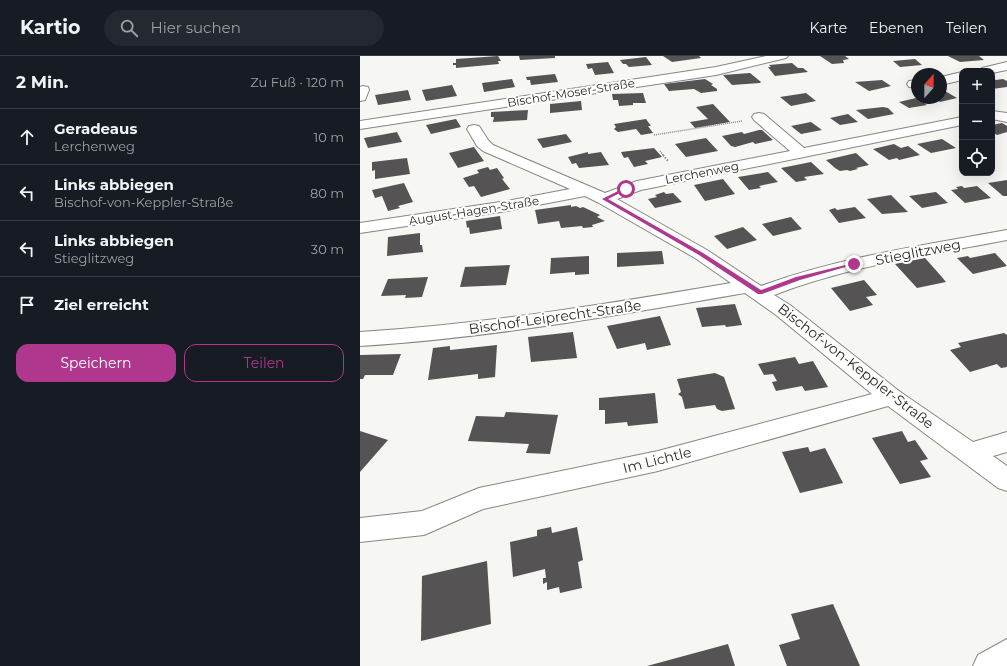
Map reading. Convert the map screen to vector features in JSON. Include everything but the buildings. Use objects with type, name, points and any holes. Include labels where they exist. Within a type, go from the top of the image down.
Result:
[{"type":"street","name":"Bischof-Moser-Straße","points":[[360,125],[701,73],[782,56]]},
{"type":"street","points":[[995,69],[1007,66]]},
{"type":"street","points":[[947,80],[959,77]]},
{"type":"street","points":[[995,115],[1000,115],[1007,118]]},
{"type":"street","points":[[760,118],[801,153]]},
{"type":"street","name":"Lerchenweg","points":[[596,195],[615,194],[637,186],[959,122]]},
{"type":"street","name":"Bischof-von-Keppler-Straße","points":[[474,130],[482,143],[488,148],[596,195],[701,254],[755,289],[891,397],[1007,480]]},
{"type":"street","name":"August-Hagen-Straße","points":[[360,228],[507,206],[596,195]]},
{"type":"street","name":"Stieglitzweg","points":[[755,289],[854,264],[1007,235]]},
{"type":"street","name":"Bischof-Leiprecht-Straße","points":[[360,339],[401,337],[566,318],[755,289]]},
{"type":"street","name":"Im Lichtle","points":[[360,530],[424,523],[479,500],[658,461],[891,397]]},
{"type":"street","points":[[971,453],[1007,442]]},
{"type":"street","points":[[989,666],[1007,655]]},
{"type":"path","points":[[654,136],[760,118]]},
{"type":"route","points":[[626,189],[605,199],[701,254],[760,293],[798,279],[854,264]]}]
